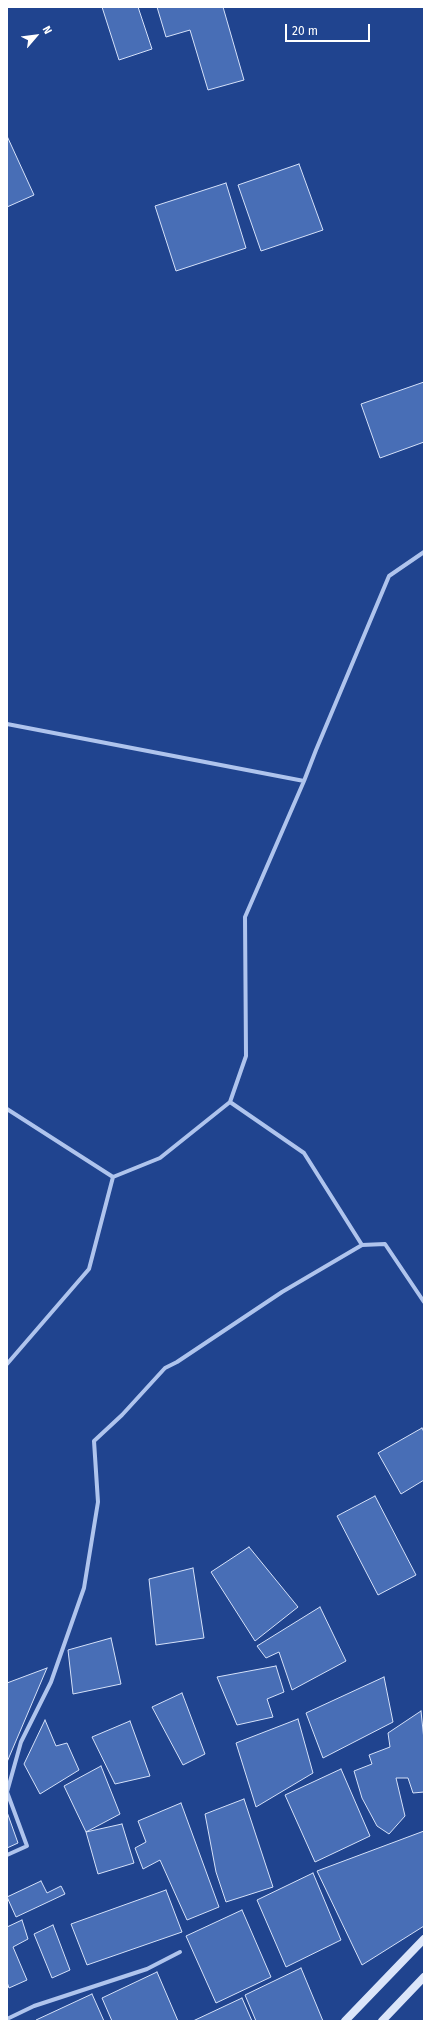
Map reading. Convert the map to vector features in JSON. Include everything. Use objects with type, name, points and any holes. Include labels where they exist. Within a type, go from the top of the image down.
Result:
[{"type":"street","points":[[113,1177],[160,1158],[230,1102],[246,1056],[245,917],[304,781],[389,576],[424,552]]},
{"type":"street","points":[[7,724],[304,781]]},
{"type":"street","points":[[230,1102],[304,1153],[362,1245]]},
{"type":"street","points":[[7,1109],[113,1177]]},
{"type":"street","points":[[7,1364],[89,1269],[113,1177]]},
{"type":"street","points":[[7,1855],[27,1846],[7,1792],[21,1742],[51,1682],[84,1588],[98,1502],[94,1441],[122,1415],[165,1368],[177,1362],[282,1292],[362,1245],[385,1244],[424,1302]]},
{"type":"street","points":[[345,2021],[424,1940]]},
{"type":"street","points":[[7,2019],[34,2006],[146,1969],[180,1952]]},
{"type":"street","points":[[382,2021],[424,1977]]},
{"type":"building","points":[[102,7],[138,7],[152,49],[119,60]]},
{"type":"building","points":[[157,7],[223,7],[244,80],[208,90],[190,30],[166,37]]},
{"type":"building","points":[[7,136],[34,195],[7,207]]},
{"type":"building","points":[[299,164],[323,230],[261,251],[238,185]]},
{"type":"building","points":[[226,183],[246,248],[176,271],[155,206]]},
{"type":"building","points":[[424,382],[424,442],[380,458],[361,404]]},
{"type":"building","points":[[422,1428],[424,1432],[424,1480],[401,1494],[378,1453]]},
{"type":"building","points":[[375,1496],[416,1575],[378,1595],[337,1516]]},
{"type":"building","points":[[249,1547],[298,1607],[255,1641],[211,1572]]},
{"type":"building","points":[[193,1568],[204,1638],[156,1645],[149,1579]]},
{"type":"building","points":[[320,1607],[346,1661],[292,1690],[279,1652],[266,1658],[257,1646]]},
{"type":"building","points":[[111,1638],[121,1684],[73,1694],[68,1650]]},
{"type":"building","points":[[276,1666],[284,1692],[267,1699],[273,1717],[237,1725],[217,1677]]},
{"type":"building","points":[[47,1668],[7,1762],[7,1683]]},
{"type":"building","points":[[384,1677],[393,1722],[323,1758],[306,1713]]},
{"type":"building","points":[[182,1693],[205,1754],[183,1765],[152,1707]]},
{"type":"building","points":[[421,1711],[424,1740],[424,1792],[413,1793],[408,1778],[396,1778],[405,1816],[389,1834],[377,1826],[362,1798],[354,1771],[372,1764],[369,1755],[390,1747],[388,1733]]},
{"type":"building","points":[[298,1719],[313,1773],[256,1807],[236,1743]]},
{"type":"building","points":[[45,1720],[56,1746],[67,1743],[79,1770],[40,1794],[24,1764]]},
{"type":"building","points":[[130,1721],[150,1776],[115,1784],[92,1737]]},
{"type":"building","points":[[101,1766],[120,1814],[86,1832],[64,1786]]},
{"type":"building","points":[[341,1769],[370,1836],[315,1862],[285,1795]]},
{"type":"building","points":[[244,1799],[273,1887],[226,1902],[216,1872],[205,1814]]},
{"type":"building","points":[[181,1803],[219,1907],[187,1920],[160,1860],[143,1869],[135,1848],[146,1842],[138,1821]]},
{"type":"building","points":[[7,1812],[18,1843],[7,1848]]},
{"type":"building","points":[[122,1824],[134,1863],[98,1874],[86,1832]]},
{"type":"building","points":[[424,1831],[424,1926],[362,1965],[317,1871]]},
{"type":"building","points":[[313,1873],[341,1940],[286,1967],[257,1900]]},
{"type":"building","points":[[41,1881],[47,1893],[61,1886],[65,1894],[16,1917],[7,1897]]},
{"type":"building","points":[[166,1890],[182,1932],[87,1965],[71,1924]]},
{"type":"building","points":[[242,1910],[271,1977],[216,2003],[186,1936]]},
{"type":"building","points":[[22,1920],[28,1939],[13,1947],[27,1980],[9,1988],[7,1982],[7,1927]]},
{"type":"building","points":[[53,1925],[70,1970],[52,1978],[34,1934]]},
{"type":"building","points":[[301,1968],[323,2021],[256,2021],[245,1995]]},
{"type":"building","points":[[157,1972],[178,2021],[112,2021],[102,1998]]},
{"type":"building","points":[[92,1994],[104,2021],[36,2020]]},
{"type":"building","points":[[242,1998],[252,2021],[193,2021]]}]
